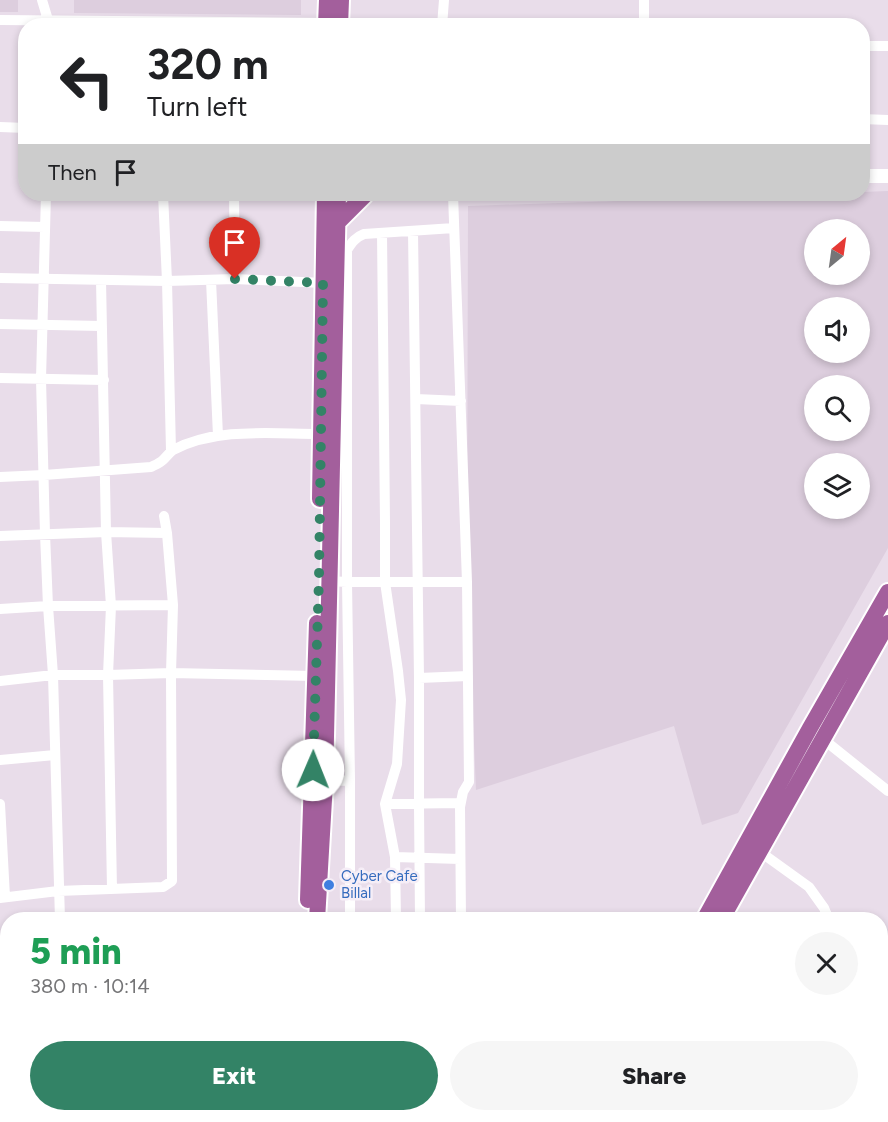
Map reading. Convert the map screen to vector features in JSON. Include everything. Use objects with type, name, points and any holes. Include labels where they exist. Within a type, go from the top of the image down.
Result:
[{"type":"main road","points":[[327,0],[330,18]]},
{"type":"main road","points":[[334,18],[341,0]]},
{"type":"main road","points":[[307,912],[319,578],[323,283],[331,201]]},
{"type":"main road","points":[[317,912],[342,249],[332,201]]},
{"type":"main road","points":[[338,223],[359,201]]},
{"type":"main road","points":[[709,912],[823,739],[883,627],[888,592]]},
{"type":"main road","points":[[725,912],[754,846],[883,627]]},
{"type":"street","points":[[42,0],[47,18]]},
{"type":"street","points":[[443,18],[444,0]]},
{"type":"street","points":[[644,0],[644,18]]},
{"type":"street","points":[[0,20],[18,21]]},
{"type":"street","points":[[870,45],[888,46]]},
{"type":"street","points":[[870,119],[888,120]]},
{"type":"street","points":[[0,127],[18,128]]},
{"type":"street","points":[[870,176],[888,176]]},
{"type":"street","points":[[46,201],[41,379],[59,912]]},
{"type":"street","points":[[163,201],[171,451]]},
{"type":"street","points":[[234,201],[235,279]]},
{"type":"street","points":[[453,201],[467,582],[469,782],[460,803],[461,912]]},
{"type":"street","points":[[0,226],[45,227]]},
{"type":"street","points":[[350,912],[342,249],[364,234],[454,228]]},
{"type":"street","points":[[413,231],[420,912]]},
{"type":"street","points":[[382,233],[385,582],[401,700],[396,764],[385,804],[395,857],[396,912]]},
{"type":"street","points":[[0,278],[167,281],[235,279],[323,283]]},
{"type":"street","points":[[102,280],[106,532],[111,606],[108,675],[112,889]]},
{"type":"street","points":[[211,280],[218,436]]},
{"type":"street","points":[[0,324],[102,326]]},
{"type":"street","points":[[0,378],[104,380]]},
{"type":"street","points":[[416,399],[460,401]]},
{"type":"street","points":[[0,477],[151,467],[162,461],[171,451],[218,436],[320,434]]},
{"type":"street","points":[[0,804],[3,897],[58,891],[163,887],[172,881],[173,605],[164,516]]},
{"type":"street","points":[[0,536],[106,532],[167,533]]},
{"type":"street","points":[[329,581],[467,582]]},
{"type":"street","points":[[0,609],[48,606],[173,605]]},
{"type":"street","points":[[0,681],[53,675],[171,673],[315,676]]},
{"type":"street","points":[[419,678],[468,676]]},
{"type":"street","points":[[823,739],[888,791]]},
{"type":"street","points":[[0,760],[55,755]]},
{"type":"street","points":[[324,782],[350,780]]},
{"type":"street","points":[[385,804],[460,803]]},
{"type":"street","points":[[754,846],[808,887],[826,912]]},
{"type":"street","points":[[395,857],[460,859]]},
{"type":"shaded area","points":[[0,0],[18,0],[18,12],[0,12]]},
{"type":"shaded area","points":[[74,0],[301,0],[301,15],[74,13]]},
{"type":"shaded area","points":[[888,191],[888,548],[738,813],[702,825],[674,726],[476,790],[467,582],[468,206],[616,201],[870,201],[870,192]]},
{"type":"place","name":"Cyber Cafe Billal","points":[[329,885]]},
{"type":"route","points":[[235,279],[323,283],[319,578],[313,770]]}]
